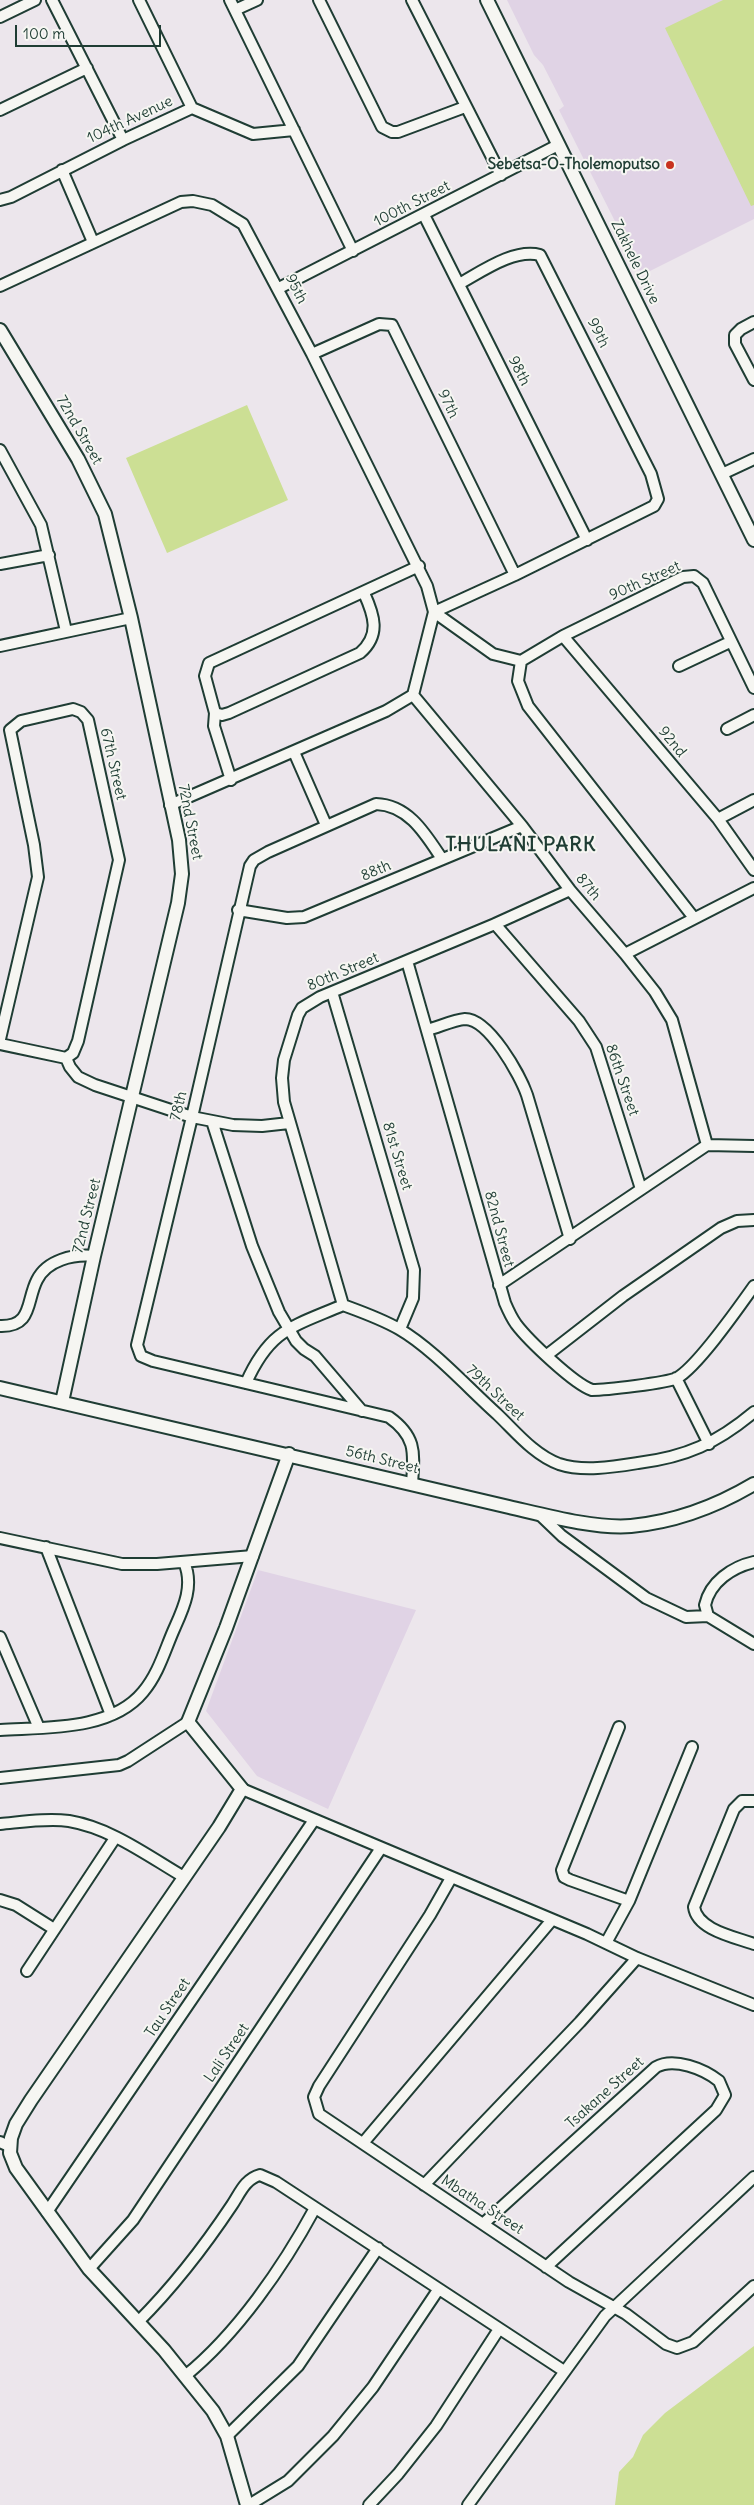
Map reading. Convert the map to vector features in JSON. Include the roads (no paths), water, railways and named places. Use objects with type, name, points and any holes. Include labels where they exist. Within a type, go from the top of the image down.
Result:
[{"type":"street","points":[[0,18],[35,0]]},
{"type":"street","points":[[52,0],[123,140]]},
{"type":"street","points":[[139,0],[192,108]]},
{"type":"street","points":[[230,0],[353,251]]},
{"type":"street","points":[[235,10],[257,0]]},
{"type":"street","points":[[319,0],[382,127],[392,132],[398,132],[465,107]]},
{"type":"street","points":[[412,0],[501,175]]},
{"type":"street","name":"Zakhele Drive","points":[[486,0],[754,540]]},
{"type":"street","points":[[0,110],[87,68]]},
{"type":"street","name":"104th Avenue","points":[[0,200],[11,197],[123,140],[192,108],[254,134],[294,130]]},
{"type":"street","name":"100th Street","points":[[279,288],[424,216],[558,145]]},
{"type":"street","points":[[62,170],[94,242]]},
{"type":"street","name":"95th","points":[[0,286],[181,202],[193,201],[212,205],[243,224],[279,288],[419,566],[434,612]]},
{"type":"street","name":"98th","points":[[424,216],[587,540]]},
{"type":"street","name":"99th","points":[[459,284],[515,256],[529,253],[540,255],[651,474],[658,494],[658,499],[654,506],[587,540]]},
{"type":"street","points":[[754,322],[741,329],[735,335],[735,344],[754,380]]},
{"type":"street","name":"97th","points":[[312,354],[379,324],[392,325],[515,575]]},
{"type":"street","name":"72nd Street","points":[[0,330],[96,492],[108,524],[179,840],[182,874],[181,888],[133,1098],[94,1256],[62,1402]]},
{"type":"street","points":[[0,450],[39,518],[66,631]]},
{"type":"street","points":[[722,474],[754,459]]},
{"type":"street","points":[[434,612],[587,540]]},
{"type":"street","points":[[0,564],[49,555]]},
{"type":"street","points":[[231,780],[214,726],[215,712],[205,676],[209,663],[419,566]]},
{"type":"street","name":"90th Street","points":[[521,661],[563,636],[682,577],[694,576],[703,583],[754,688]]},
{"type":"street","points":[[215,712],[222,715],[229,713],[360,653],[366,648],[374,632],[375,621],[364,593]]},
{"type":"street","points":[[434,612],[493,654],[521,661],[518,681],[528,706],[694,918]]},
{"type":"street","points":[[170,806],[386,711],[413,695],[434,612]]},
{"type":"street","points":[[0,646],[130,618]]},
{"type":"street","name":"92nd","points":[[563,636],[718,819],[754,870]]},
{"type":"street","points":[[679,666],[730,642]]},
{"type":"street","name":"87th","points":[[413,695],[522,826],[570,890],[655,992],[672,1020],[707,1145]]},
{"type":"street","name":"67th Street","points":[[0,1039],[38,877],[34,845],[10,730],[21,721],[73,709],[78,710],[88,720],[119,860],[78,1041],[73,1053],[66,1058]]},
{"type":"street","points":[[727,729],[754,714]]},
{"type":"street","points":[[294,752],[326,825]]},
{"type":"street","points":[[718,819],[754,800]]},
{"type":"street","name":"78th","points":[[412,1484],[413,1451],[406,1432],[389,1417],[153,1361],[141,1356],[137,1349],[192,1117],[238,910],[246,879],[254,860],[368,806],[386,804],[401,810],[410,817],[442,859]]},
{"type":"street","name":"88th","points":[[238,910],[287,918],[304,917],[522,826]]},
{"type":"street","points":[[625,954],[754,888]]},
{"type":"street","name":"80th Street","points":[[343,1305],[289,1123],[282,1078],[284,1060],[295,1023],[302,1008],[332,992],[495,924],[570,890]]},
{"type":"street","name":"86th Street","points":[[495,924],[579,1022],[596,1047],[641,1189]]},
{"type":"street","name":"82nd Street","points":[[407,961],[499,1286],[517,1324],[547,1355],[581,1385],[592,1390],[676,1378]]},
{"type":"street","name":"81st Street","points":[[332,992],[414,1270],[413,1298],[400,1329]]},
{"type":"street","points":[[427,1030],[458,1020],[473,1021],[487,1032],[507,1057],[528,1095],[570,1239]]},
{"type":"street","points":[[0,1044],[66,1058],[78,1077],[95,1085],[192,1117],[262,1126],[289,1123]]},
{"type":"street","points":[[212,1121],[252,1246],[270,1293],[288,1329],[304,1350],[315,1356],[362,1412]]},
{"type":"street","points":[[499,1286],[707,1145],[754,1146]]},
{"type":"street","points":[[547,1355],[623,1296],[721,1228],[737,1220],[754,1220]]},
{"type":"street","points":[[0,1326],[10,1326],[22,1319],[32,1300],[36,1280],[53,1265],[68,1257],[94,1256]]},
{"type":"street","points":[[709,1444],[676,1378],[709,1345],[754,1286]]},
{"type":"street","points":[[246,1383],[263,1350],[288,1329],[343,1305]]},
{"type":"street","name":"79th Street","points":[[343,1305],[400,1329],[431,1354],[536,1450],[558,1464],[607,1468],[664,1460],[686,1454],[709,1444],[737,1426],[754,1412]]},
{"type":"street","name":"56th Street","points":[[0,1388],[540,1514],[584,1522],[630,1526],[706,1508],[730,1498],[754,1484]]},
{"type":"street","points":[[0,1778],[119,1765],[188,1722],[253,1556],[289,1454]]},
{"type":"street","points":[[540,1514],[562,1536],[646,1598],[686,1617],[708,1616],[754,1644]]},
{"type":"street","points":[[0,1538],[122,1564],[184,1562],[253,1556]]},
{"type":"street","points":[[46,1547],[111,1714]]},
{"type":"street","points":[[0,1730],[82,1723],[111,1714],[142,1694],[154,1675],[184,1610],[188,1586],[184,1562]]},
{"type":"street","points":[[708,1616],[705,1604],[714,1585],[726,1574],[754,1562]]},
{"type":"street","points":[[0,1637],[38,1728]]},
{"type":"street","points":[[188,1722],[242,1789],[606,1943],[637,1958],[754,2005]]},
{"type":"street","points":[[620,1727],[562,1870],[564,1877],[570,1880],[629,1900]]},
{"type":"street","points":[[606,1943],[629,1900],[692,1748]]},
{"type":"street","points":[[242,1789],[31,2100],[5,2144],[16,2168],[89,2269],[138,2322],[213,2411],[227,2436],[248,2505],[288,2481],[333,2436],[373,2387],[438,2290]]},
{"type":"street","points":[[754,1801],[742,1801],[734,1809],[694,1907],[696,1915],[702,1922],[754,1944]]},
{"type":"street","name":"Tau Street","points":[[47,2212],[314,1820]]},
{"type":"street","points":[[0,1824],[68,1821],[115,1838],[184,1877]]},
{"type":"street","points":[[27,1971],[115,1838]]},
{"type":"street","name":"Lali Street","points":[[89,2269],[137,2213],[381,1848]]},
{"type":"street","name":"Mbatha Street","points":[[451,1878],[315,2093],[316,2110],[335,2127],[546,2267],[613,2306],[666,2344],[680,2348],[693,2342],[754,2286]]},
{"type":"street","points":[[0,1900],[16,1905],[54,1929]]},
{"type":"street","points":[[363,2144],[552,1921]]},
{"type":"street","points":[[424,2186],[592,2009],[637,1958]]},
{"type":"street","name":"Tsakane Street","points":[[483,2224],[656,2067],[664,2063],[677,2063],[719,2081],[724,2095],[716,2110],[546,2267]]},
{"type":"street","points":[[138,2322],[177,2282],[199,2254],[242,2189],[252,2178],[263,2175],[378,2248],[438,2290],[564,2372]]},
{"type":"street","points":[[468,2505],[613,2306],[754,2177]]},
{"type":"street","points":[[185,2376],[208,2355],[246,2311],[294,2244],[315,2208]]},
{"type":"street","points":[[227,2436],[298,2366],[378,2248]]},
{"type":"street","points":[[368,2505],[398,2474],[436,2426],[499,2329]]},
{"type":"place","name":"Sebetsa-O-Tholemoputso","points":[[670,165]]},
{"type":"district","name":"THULANI PARK","points":[[521,845]]}]
